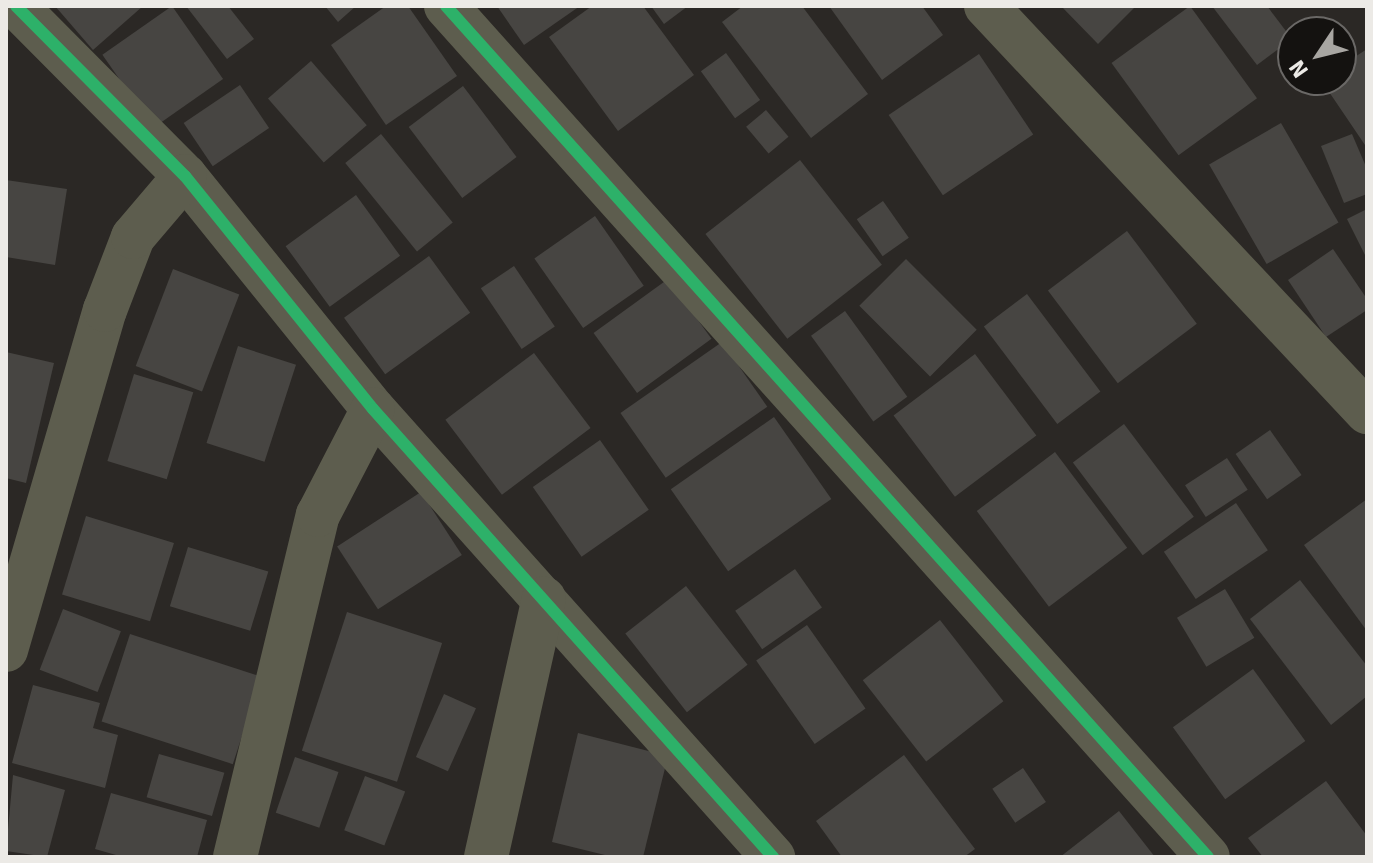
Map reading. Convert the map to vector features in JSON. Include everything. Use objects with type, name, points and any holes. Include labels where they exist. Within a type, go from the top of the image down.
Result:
[{"type":"street","points":[[16,6],[185,176],[373,409],[773,857]]},
{"type":"street","points":[[446,6],[1208,857]]},
{"type":"street","points":[[986,6],[1367,412]]},
{"type":"street","points":[[6,650],[105,310],[133,237],[185,176]]},
{"type":"street","points":[[235,857],[318,515],[373,409]]},
{"type":"street","points":[[486,857],[544,598]]},
{"type":"building","points":[[55,6],[143,6],[93,50]]},
{"type":"building","points":[[172,6],[223,79],[153,128],[102,55]]},
{"type":"building","points":[[186,6],[228,6],[254,39],[227,59]]},
{"type":"building","points":[[325,6],[356,6],[338,22]]},
{"type":"building","points":[[386,6],[408,6],[457,76],[386,125],[331,45]]},
{"type":"building","points":[[497,6],[580,6],[524,45]]},
{"type":"building","points":[[592,6],[643,6],[694,75],[618,131],[549,37]]},
{"type":"building","points":[[651,6],[688,6],[664,24]]},
{"type":"building","points":[[743,6],[802,6],[868,94],[811,138],[722,22]]},
{"type":"building","points":[[829,6],[922,6],[943,35],[882,80]]},
{"type":"building","points":[[1061,6],[1136,6],[1098,44]]},
{"type":"building","points":[[1190,6],[1257,98],[1179,155],[1112,63]]},
{"type":"building","points":[[1212,6],[1267,6],[1277,19],[1277,50],[1257,65]]},
{"type":"building","points":[[1367,49],[1367,148],[1332,96],[1357,96],[1357,56]]},
{"type":"building","points":[[726,53],[760,100],[735,118],[701,71]]},
{"type":"building","points":[[979,54],[1033,134],[943,195],[889,115]]},
{"type":"building","points":[[311,61],[367,125],[324,163],[268,98]]},
{"type":"building","points":[[240,85],[269,128],[213,166],[184,123]]},
{"type":"building","points":[[463,86],[517,157],[462,198],[409,127]]},
{"type":"building","points":[[766,110],[788,137],[769,154],[746,127]]},
{"type":"building","points":[[1281,123],[1338,223],[1267,264],[1209,164]]},
{"type":"building","points":[[381,134],[453,223],[417,252],[345,163]]},
{"type":"building","points":[[1352,134],[1367,169],[1367,194],[1344,203],[1321,146]]},
{"type":"building","points":[[800,160],[882,265],[787,339],[705,234]]},
{"type":"building","points":[[6,180],[67,189],[55,265],[6,257]]},
{"type":"building","points":[[356,195],[400,256],[330,307],[286,246]]},
{"type":"building","points":[[883,201],[909,238],[883,256],[857,219]]},
{"type":"building","points":[[1367,209],[1367,259],[1347,219]]},
{"type":"building","points":[[595,216],[644,286],[583,328],[534,258]]},
{"type":"building","points":[[1127,231],[1197,324],[1118,383],[1048,291]]},
{"type":"building","points":[[1333,249],[1367,299],[1367,310],[1326,337],[1288,280]]},
{"type":"building","points":[[429,256],[470,313],[385,374],[344,318]]},
{"type":"building","points":[[906,259],[977,330],[930,376],[859,306]]},
{"type":"building","points":[[514,266],[555,327],[522,349],[481,288]]},
{"type":"building","points":[[173,269],[239,294],[202,392],[136,366]]},
{"type":"building","points":[[668,279],[711,339],[637,393],[594,333]]},
{"type":"building","points":[[1027,294],[1100,391],[1057,424],[984,326]]},
{"type":"building","points":[[845,311],[907,397],[873,421],[811,336]]},
{"type":"building","points":[[722,342],[767,407],[666,478],[620,413]]},
{"type":"building","points":[[238,346],[296,365],[264,462],[206,443]]},
{"type":"building","points":[[6,352],[54,363],[26,483],[6,478]]},
{"type":"building","points":[[534,353],[591,428],[502,495],[445,420]]},
{"type":"building","points":[[975,354],[1036,435],[955,497],[894,415]]},
{"type":"building","points":[[134,374],[193,392],[167,479],[107,461]]},
{"type":"building","points":[[774,417],[831,499],[728,571],[671,489]]},
{"type":"building","points":[[1124,424],[1194,517],[1143,555],[1073,463]]},
{"type":"building","points":[[1270,430],[1302,475],[1267,499],[1236,454]]},
{"type":"building","points":[[600,440],[649,510],[582,557],[533,487]]},
{"type":"building","points":[[1055,452],[1127,548],[1049,607],[977,511]]},
{"type":"building","points":[[1227,458],[1248,490],[1206,517],[1185,485]]},
{"type":"building","points":[[421,492],[462,555],[378,609],[337,546]]},
{"type":"building","points":[[1367,499],[1367,631],[1304,545]]},
{"type":"building","points":[[1236,503],[1268,550],[1196,599],[1164,552]]},
{"type":"building","points":[[86,516],[174,543],[150,621],[62,594]]},
{"type":"building","points":[[188,547],[268,572],[250,631],[170,606]]},
{"type":"building","points":[[795,569],[822,608],[762,649],[735,611]]},
{"type":"building","points":[[1300,580],[1367,666],[1367,696],[1331,725],[1250,619]]},
{"type":"building","points":[[686,586],[748,665],[687,712],[625,633]]},
{"type":"building","points":[[1225,589],[1254,638],[1206,667],[1177,618]]},
{"type":"building","points":[[63,609],[121,631],[98,692],[40,670]]},
{"type":"building","points":[[347,612],[442,643],[397,782],[302,751]]},
{"type":"building","points":[[940,620],[1003,701],[926,761],[863,680]]},
{"type":"building","points":[[807,625],[866,709],[815,744],[756,661]]},
{"type":"building","points":[[130,634],[261,677],[233,764],[102,721]]},
{"type":"building","points":[[1253,669],[1305,741],[1225,799],[1173,727]]},
{"type":"building","points":[[33,685],[100,703],[93,728],[118,735],[105,788],[12,763]]},
{"type":"building","points":[[444,694],[476,708],[448,771],[416,757]]},
{"type":"building","points":[[578,733],[668,756],[643,857],[613,857],[552,842]]},
{"type":"building","points":[[159,754],[224,773],[212,816],[147,797]]},
{"type":"building","points":[[904,755],[975,849],[964,857],[842,857],[816,821]]},
{"type":"building","points":[[295,757],[338,772],[319,828],[276,813]]},
{"type":"building","points":[[1023,768],[1046,802],[1015,823],[992,789]]},
{"type":"building","points":[[13,775],[65,790],[47,857],[6,851]]},
{"type":"building","points":[[365,776],[405,791],[384,846],[344,830]]},
{"type":"building","points":[[1326,781],[1367,836],[1367,857],[1263,857],[1248,838]]},
{"type":"building","points":[[111,793],[207,820],[197,857],[123,857],[95,849]]},
{"type":"building","points":[[1119,811],[1155,857],[1060,857]]},
{"type":"cycle path","points":[[16,6],[185,176],[373,409],[773,857]]},
{"type":"cycle path","points":[[446,6],[1208,857]]}]
